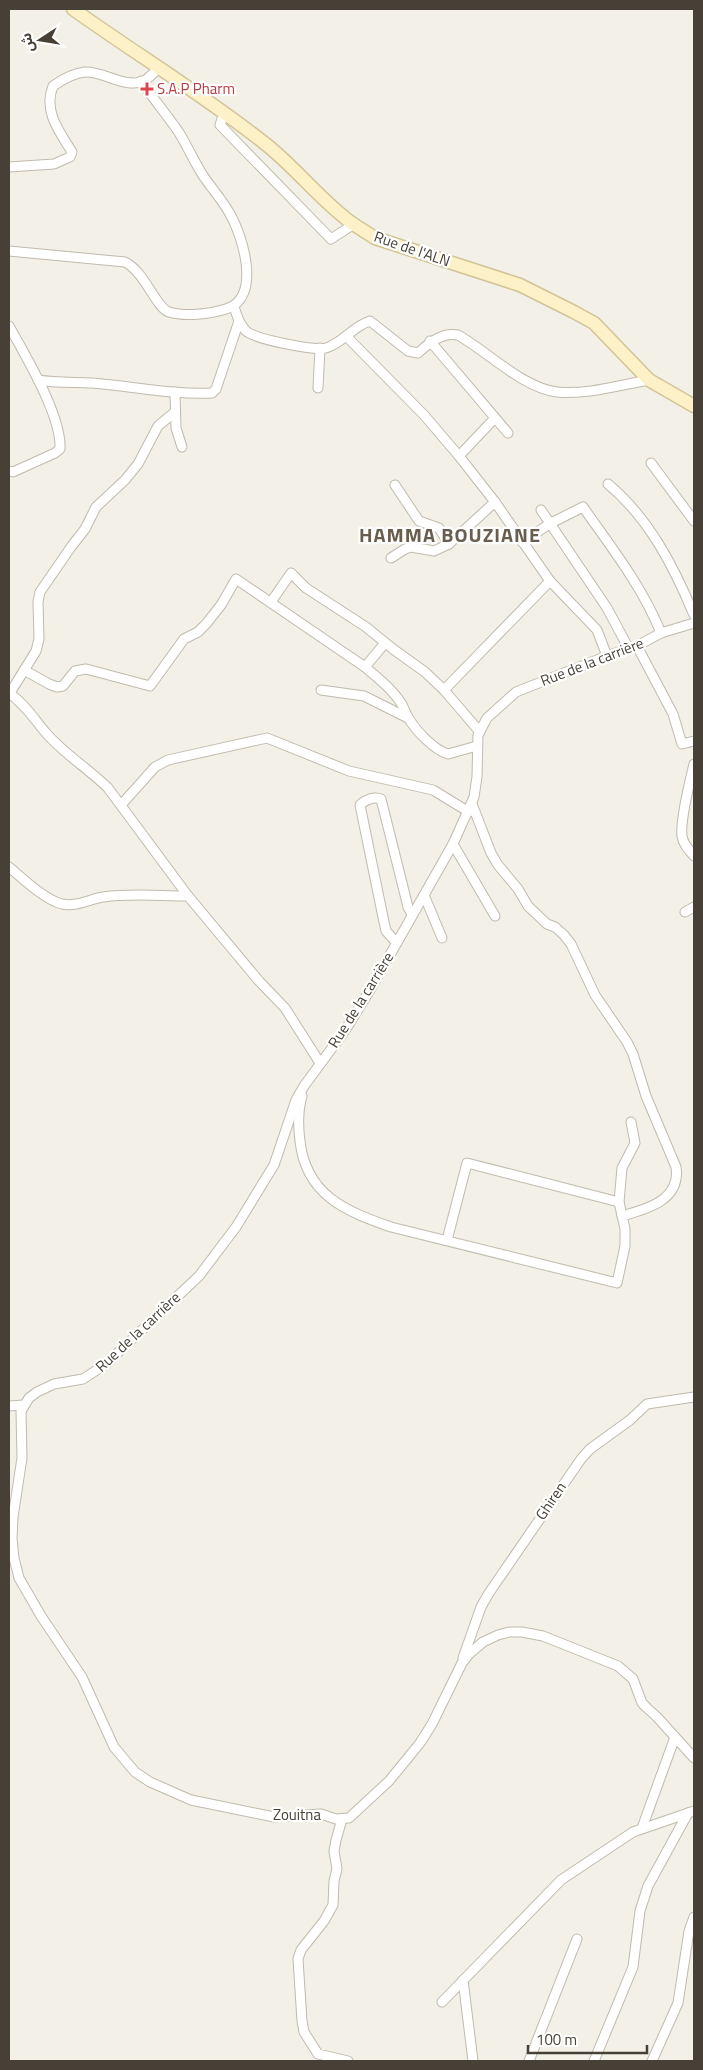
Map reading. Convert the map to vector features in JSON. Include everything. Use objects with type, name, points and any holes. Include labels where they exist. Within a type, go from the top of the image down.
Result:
[{"type":"main road","name":"Rue de l'ALN","points":[[73,9],[224,112],[271,149],[343,216],[375,238],[520,285],[574,312],[594,323],[649,380],[694,406]]},
{"type":"street","points":[[9,167],[54,164],[70,157],[72,152],[51,115],[49,104],[53,86],[59,82],[70,76],[88,72],[126,82],[141,81],[145,80],[159,68]]},
{"type":"street","points":[[9,251],[125,262],[139,272],[166,311],[185,313],[209,312],[234,307],[245,290],[247,268],[241,239],[222,200],[204,177],[178,132],[141,81]]},
{"type":"street","points":[[224,112],[220,125],[331,239],[354,224]]},
{"type":"street","points":[[234,307],[239,321],[246,331],[254,336],[297,346],[320,348],[336,344],[363,323],[370,322],[408,351],[418,353],[430,341],[451,334],[458,336],[521,377],[555,392],[574,393],[649,380]]},
{"type":"street","points":[[38,380],[90,383],[175,392],[212,393],[216,389],[239,321]]},
{"type":"street","points":[[9,326],[38,380],[59,431],[60,449],[13,472],[9,472]]},
{"type":"street","points":[[346,336],[424,415],[459,456],[495,502],[550,581],[596,630],[607,656]]},
{"type":"street","points":[[430,341],[508,433]]},
{"type":"street","points":[[318,388],[320,348]]},
{"type":"street","points":[[175,392],[176,428],[182,446]]},
{"type":"street","points":[[175,412],[158,426],[138,464],[125,480],[96,507],[85,530],[70,546],[40,592],[38,602],[39,639],[36,651],[9,693],[26,707],[46,733],[94,773],[108,788],[188,896],[247,967],[285,1008],[320,1063]]},
{"type":"street","points":[[459,456],[496,418]]},
{"type":"street","points":[[651,462],[694,521]]},
{"type":"street","points":[[608,484],[622,495],[646,522],[673,568],[694,615]]},
{"type":"street","points":[[395,485],[419,521],[439,528],[449,544]]},
{"type":"street","points":[[391,558],[411,547],[434,551],[449,544],[495,502]]},
{"type":"street","points":[[522,542],[551,523],[583,507],[614,549],[632,578],[652,611],[661,633]]},
{"type":"street","points":[[541,510],[633,647],[673,714],[682,744],[694,741]]},
{"type":"street","points":[[271,602],[291,573],[306,588],[366,627],[425,672],[444,690],[480,732]]},
{"type":"street","points":[[24,670],[57,687],[63,686],[75,671],[86,669],[150,686],[184,640],[198,632],[211,618],[236,579],[365,667],[389,688],[402,704],[408,718],[443,753],[448,754],[477,746]]},
{"type":"street","points":[[444,690],[550,581]]},
{"type":"street","name":"Rue de la carrière","points":[[24,1405],[37,1392],[54,1384],[84,1379],[94,1374],[199,1276],[226,1242],[274,1165],[296,1100],[370,990],[453,844],[470,808],[477,778],[477,746],[480,732],[488,718],[516,692],[633,647],[661,633],[694,623]]},
{"type":"street","points":[[365,667],[386,643]]},
{"type":"street","points":[[321,690],[364,696],[408,718]]},
{"type":"street","points":[[121,805],[155,767],[168,760],[267,738],[349,771],[433,790],[470,808],[498,865],[518,889],[528,906],[547,924],[564,934],[571,944],[595,996],[627,1042],[633,1054],[646,1096],[676,1168],[677,1178],[668,1194],[644,1210],[622,1216]]},
{"type":"street","points":[[694,764],[688,785],[682,836],[688,849],[694,856]]},
{"type":"street","points":[[396,942],[386,931],[384,922],[360,805],[365,801],[381,799],[408,907],[412,915]]},
{"type":"street","points":[[453,844],[495,916]]},
{"type":"street","points":[[9,866],[42,892],[63,904],[79,904],[105,897],[188,896]]},
{"type":"street","points":[[424,895],[442,938]]},
{"type":"street","points":[[685,912],[694,907]]},
{"type":"street","points":[[305,1085],[301,1100],[299,1131],[305,1166],[316,1186],[332,1200],[361,1217],[391,1227],[617,1284],[625,1246],[619,1202],[622,1168],[634,1149],[635,1143],[631,1122]]},
{"type":"street","points":[[447,1240],[466,1163],[619,1202]]},
{"type":"street","name":"Ghiren","points":[[462,1663],[481,1607],[489,1593],[581,1459],[590,1449],[630,1420],[647,1404],[694,1397]]},
{"type":"street","points":[[9,1406],[24,1405]]},
{"type":"street","name":"Zouitna","points":[[24,1405],[21,1411],[22,1458],[13,1517],[12,1539],[16,1565],[25,1590],[86,1683],[106,1732],[123,1759],[135,1772],[150,1782],[191,1800],[274,1817],[321,1814],[342,1819],[354,1814],[389,1780],[420,1744],[462,1663],[469,1654],[483,1642],[498,1635],[522,1632],[544,1636],[618,1666],[628,1672],[633,1679],[642,1703],[694,1758]]},
{"type":"street","points":[[642,1828],[675,1737]]},
{"type":"street","points":[[442,2002],[561,1880],[633,1832],[691,1812]]},
{"type":"street","points":[[594,2061],[633,1967],[640,1911],[648,1886],[691,1812]]},
{"type":"street","points":[[342,1819],[334,1850],[337,1869],[332,1905],[327,1916],[301,1950],[298,1959],[298,1972],[304,2032],[318,2054],[348,2061]]},
{"type":"street","points":[[652,2061],[678,2003],[689,1931],[694,1917]]},
{"type":"street","points":[[529,2061],[577,1939]]},
{"type":"street","points":[[463,1980],[472,2061]]},
{"type":"place","name":"S.A.P Pharm","points":[[147,89]]},
{"type":"district","name":"HAMMA BOUZIANE","points":[[450,535]]}]
